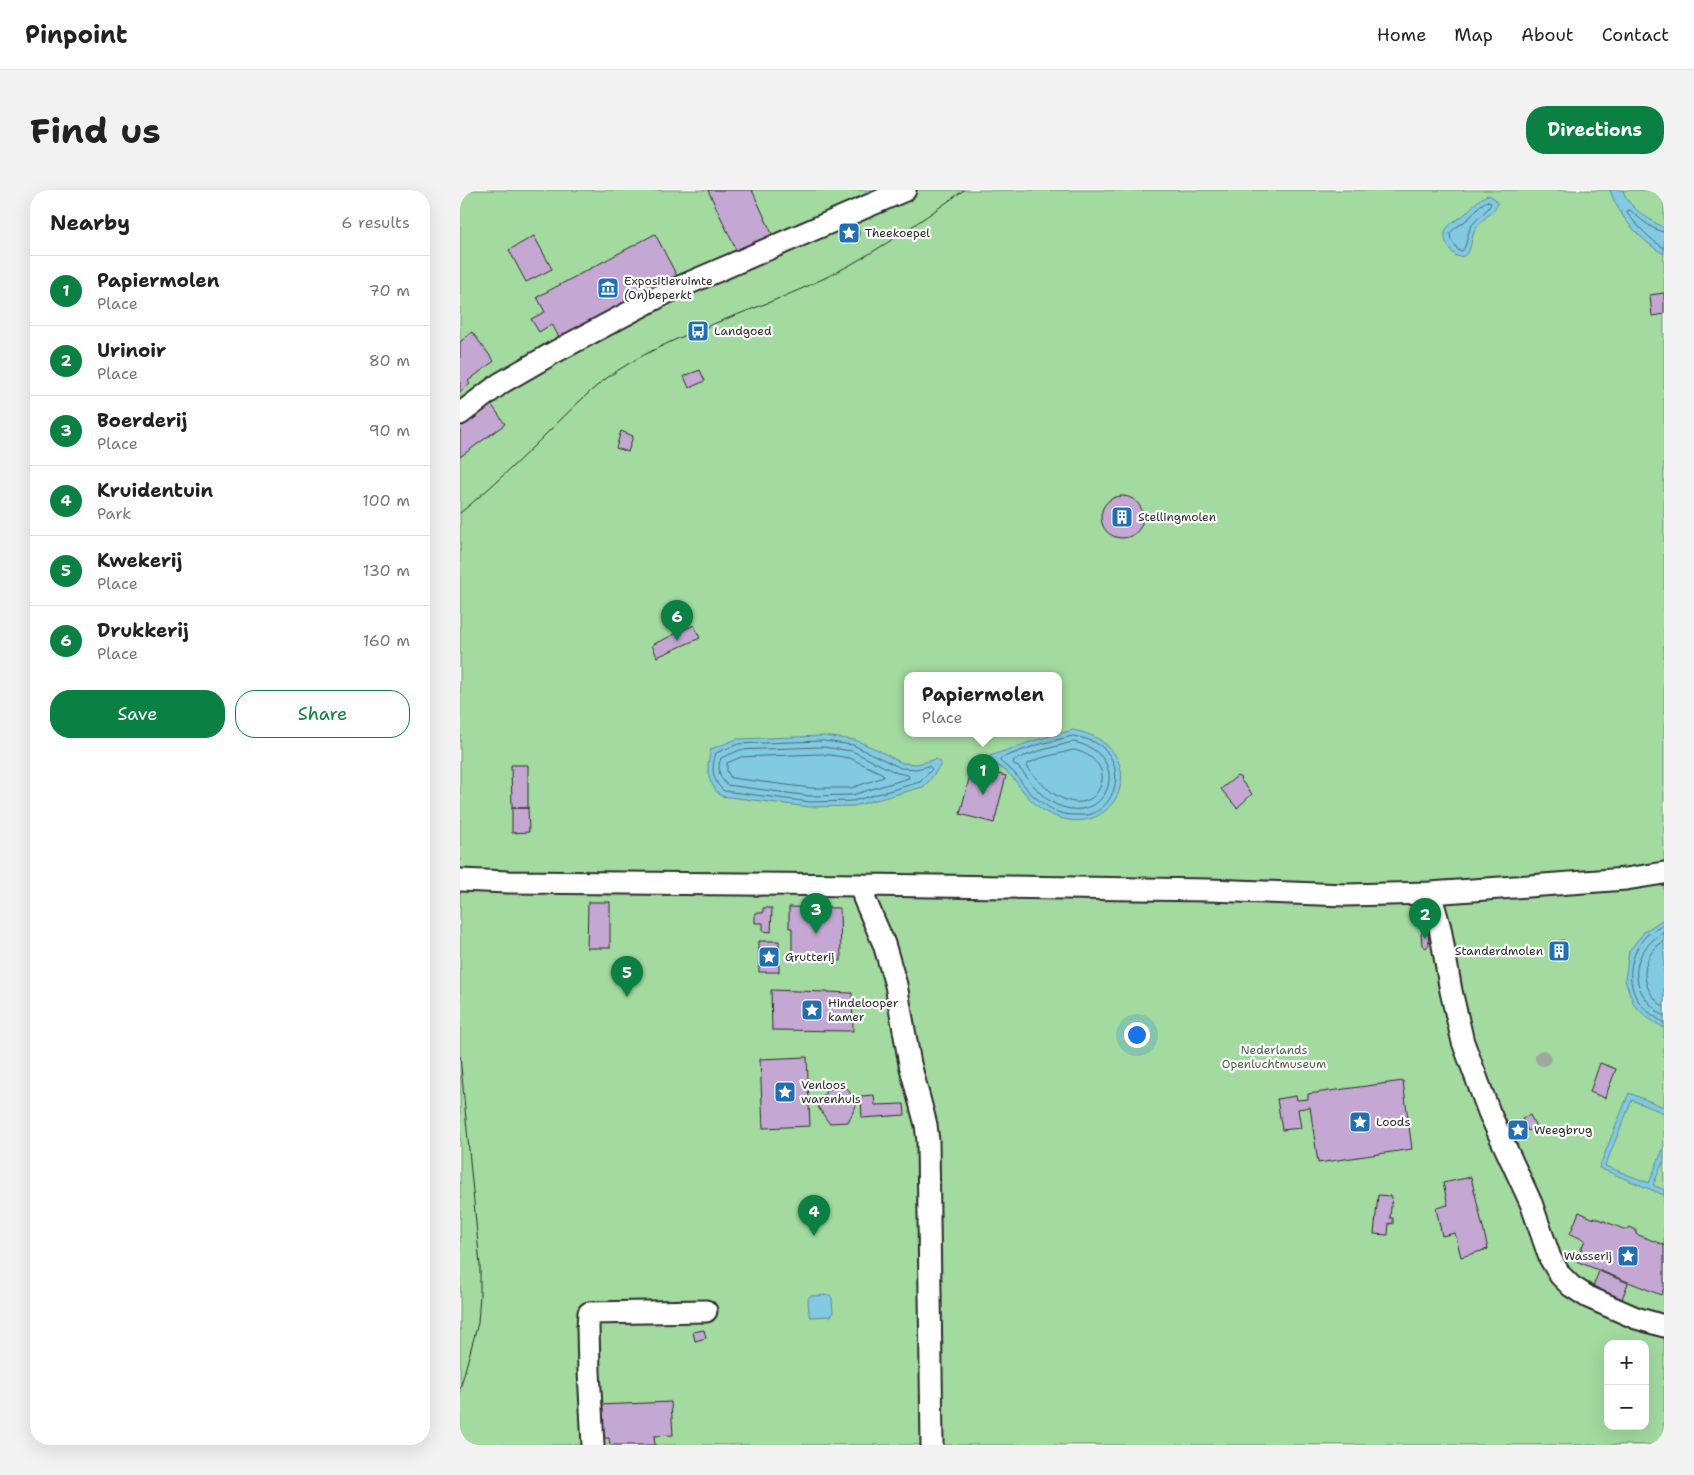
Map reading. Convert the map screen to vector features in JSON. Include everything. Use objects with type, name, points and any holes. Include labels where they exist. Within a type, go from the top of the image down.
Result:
[{"type":"street","points":[[460,414],[501,383],[553,353],[666,294],[804,232],[905,190]]},
{"type":"street","points":[[460,880],[1209,890],[1346,895],[1430,893],[1626,879],[1664,873]]},
{"type":"street","points":[[864,885],[864,898],[884,944],[896,985],[910,1064],[926,1124],[928,1141],[932,1445]]},
{"type":"street","points":[[1430,893],[1440,928],[1451,991],[1463,1042],[1489,1112],[1531,1203],[1550,1258],[1560,1275],[1571,1286],[1588,1297],[1636,1318],[1664,1326]]},
{"type":"street","points":[[593,1445],[589,1371],[589,1313],[706,1311]]},
{"type":"green space","name":"Nederlands Openluchtmuseum","points":[[460,190],[1664,190],[1664,1445],[460,1445]]},
{"type":"water","points":[[1610,190],[1623,190],[1634,208],[1664,228],[1664,254],[1631,227],[1619,209]]},
{"type":"water","points":[[1488,195],[1498,203],[1475,230],[1467,253],[1462,256],[1456,256],[1449,248],[1445,239],[1448,226]]},
{"type":"water","points":[[1073,730],[1099,739],[1115,754],[1121,772],[1120,790],[1111,806],[1096,817],[1076,821],[1046,812],[1030,799],[1011,775],[989,759],[990,756],[1036,740],[1047,737],[1062,737],[1062,733]]},
{"type":"water","points":[[824,736],[855,740],[902,763],[917,764],[936,759],[940,762],[940,766],[923,787],[854,806],[809,807],[721,796],[712,785],[708,774],[711,749],[737,739]]},
{"type":"water","points":[[1664,919],[1664,1028],[1648,1018],[1634,1005],[1625,980],[1629,951],[1645,931]]},
{"type":"water","points":[[1629,1093],[1664,1107],[1664,1113],[1632,1100],[1605,1166],[1649,1183],[1664,1147],[1664,1160],[1653,1185],[1664,1190],[1664,1195],[1599,1168]]},
{"type":"water","points":[[830,1295],[832,1298],[833,1314],[831,1316],[811,1317],[809,1315],[808,1299],[810,1296]]},
{"type":"building","points":[[708,190],[752,190],[773,236],[737,252]]},
{"type":"building","points":[[849,223],[856,226],[859,233],[856,240],[849,243],[842,240],[839,233],[842,226]]},
{"type":"building","points":[[655,234],[678,278],[561,341],[552,324],[539,332],[531,319],[545,312],[537,297]]},
{"type":"building","points":[[534,236],[552,269],[526,282],[509,250]]},
{"type":"building","points":[[1664,293],[1664,314],[1652,316],[1650,295]]},
{"type":"building","points":[[472,332],[494,361],[468,381],[470,384],[460,392],[460,342]]},
{"type":"building","points":[[700,370],[705,381],[689,388],[684,376]]},
{"type":"building","points":[[489,401],[505,424],[460,457],[460,422]]},
{"type":"building","points":[[621,431],[633,436],[628,452],[616,448]]},
{"type":"building","name":"Stellingmolen","points":[[1126,496],[1134,499],[1140,505],[1143,517],[1140,529],[1134,535],[1118,538],[1110,535],[1104,529],[1101,513],[1104,505],[1110,499]]},
{"type":"building","points":[[694,625],[700,638],[657,657],[652,645]]},
{"type":"building","points":[[511,765],[528,765],[528,808],[512,808]]},
{"type":"building","points":[[972,767],[1006,776],[994,823],[960,814]]},
{"type":"building","points":[[1237,776],[1241,778],[1252,794],[1237,808],[1221,789]]},
{"type":"building","points":[[512,808],[528,808],[529,832],[512,833]]},
{"type":"building","points":[[588,902],[610,902],[610,948],[587,948]]},
{"type":"building","points":[[789,907],[840,908],[841,961],[792,960],[792,928],[789,928]]},
{"type":"building","points":[[763,908],[772,908],[771,932],[763,931],[763,923],[755,923],[755,913],[763,913]]},
{"type":"building","points":[[1424,931],[1428,934],[1429,944],[1426,948],[1422,945],[1421,934]]},
{"type":"building","name":"Standerdmolen","points":[[1564,940],[1568,958],[1554,961],[1550,943]]},
{"type":"building","points":[[759,941],[779,941],[779,972],[759,972]]},
{"type":"building","points":[[771,990],[852,993],[853,1031],[772,1030]]},
{"type":"building","points":[[807,1057],[810,1126],[763,1128],[760,1059]]},
{"type":"building","points":[[1600,1063],[1616,1069],[1605,1098],[1590,1092]]},
{"type":"building","points":[[1403,1081],[1412,1149],[1318,1163],[1310,1107],[1298,1109],[1301,1128],[1282,1130],[1277,1099],[1296,1096],[1297,1100],[1308,1099],[1308,1094]]},
{"type":"building","points":[[847,1088],[857,1104],[848,1122],[829,1123],[818,1107],[827,1089]]},
{"type":"building","points":[[874,1095],[875,1105],[904,1104],[905,1115],[862,1118],[861,1096]]},
{"type":"building","points":[[1530,1115],[1536,1127],[1528,1131],[1522,1119]]},
{"type":"building","points":[[1471,1177],[1488,1249],[1461,1257],[1455,1233],[1442,1236],[1436,1208],[1448,1205],[1443,1183]]},
{"type":"building","points":[[1378,1195],[1392,1196],[1390,1218],[1393,1218],[1393,1224],[1389,1223],[1388,1235],[1374,1234]]},
{"type":"building","points":[[1579,1212],[1626,1230],[1630,1227],[1636,1230],[1636,1234],[1664,1245],[1664,1288],[1661,1295],[1576,1261],[1585,1240],[1570,1234]]},
{"type":"building","points":[[1599,1271],[1628,1283],[1622,1299],[1593,1287]]},
{"type":"building","points":[[704,1330],[706,1338],[695,1341],[693,1332]]},
{"type":"building","points":[[671,1402],[673,1435],[654,1436],[655,1445],[610,1445],[609,1438],[602,1438],[599,1405]]},
{"type":"tram line","points":[[460,513],[506,473],[583,398],[620,369],[665,344],[810,285],[851,265],[890,241],[964,190]]},
{"type":"tram line","points":[[460,1056],[480,1265],[478,1323],[460,1389]]},
{"type":"place","name":"Theekoepel","points":[[849,233]]},
{"type":"place","name":"Expositieruimte (On)beperkt","points":[[608,288]]},
{"type":"place","name":"Landgoed","points":[[698,331]]},
{"type":"place","name":"Stellingmolen","points":[[1122,517]]},
{"type":"place","name":"Drukkerij","points":[[677,641]]},
{"type":"place","name":"Papiermolen","points":[[983,795]]},
{"type":"place","name":"Boerderij","points":[[816,934]]},
{"type":"place","name":"Urinoir","points":[[1425,939]]},
{"type":"place","name":"Standerdmolen","points":[[1559,951]]},
{"type":"place","name":"Grutterij","points":[[769,957]]},
{"type":"place","name":"Kwekerij","points":[[627,997]]},
{"type":"place","name":"Hindelooper kamer","points":[[812,1010]]},
{"type":"place","name":"Venloos warenhuis","points":[[785,1092]]},
{"type":"place","name":"Loods","points":[[1360,1122]]},
{"type":"place","name":"Weegbrug","points":[[1518,1130]]},
{"type":"place","name":"Kruidentuin","points":[[814,1236]]},
{"type":"place","name":"Wasserij","points":[[1628,1256]]}]
